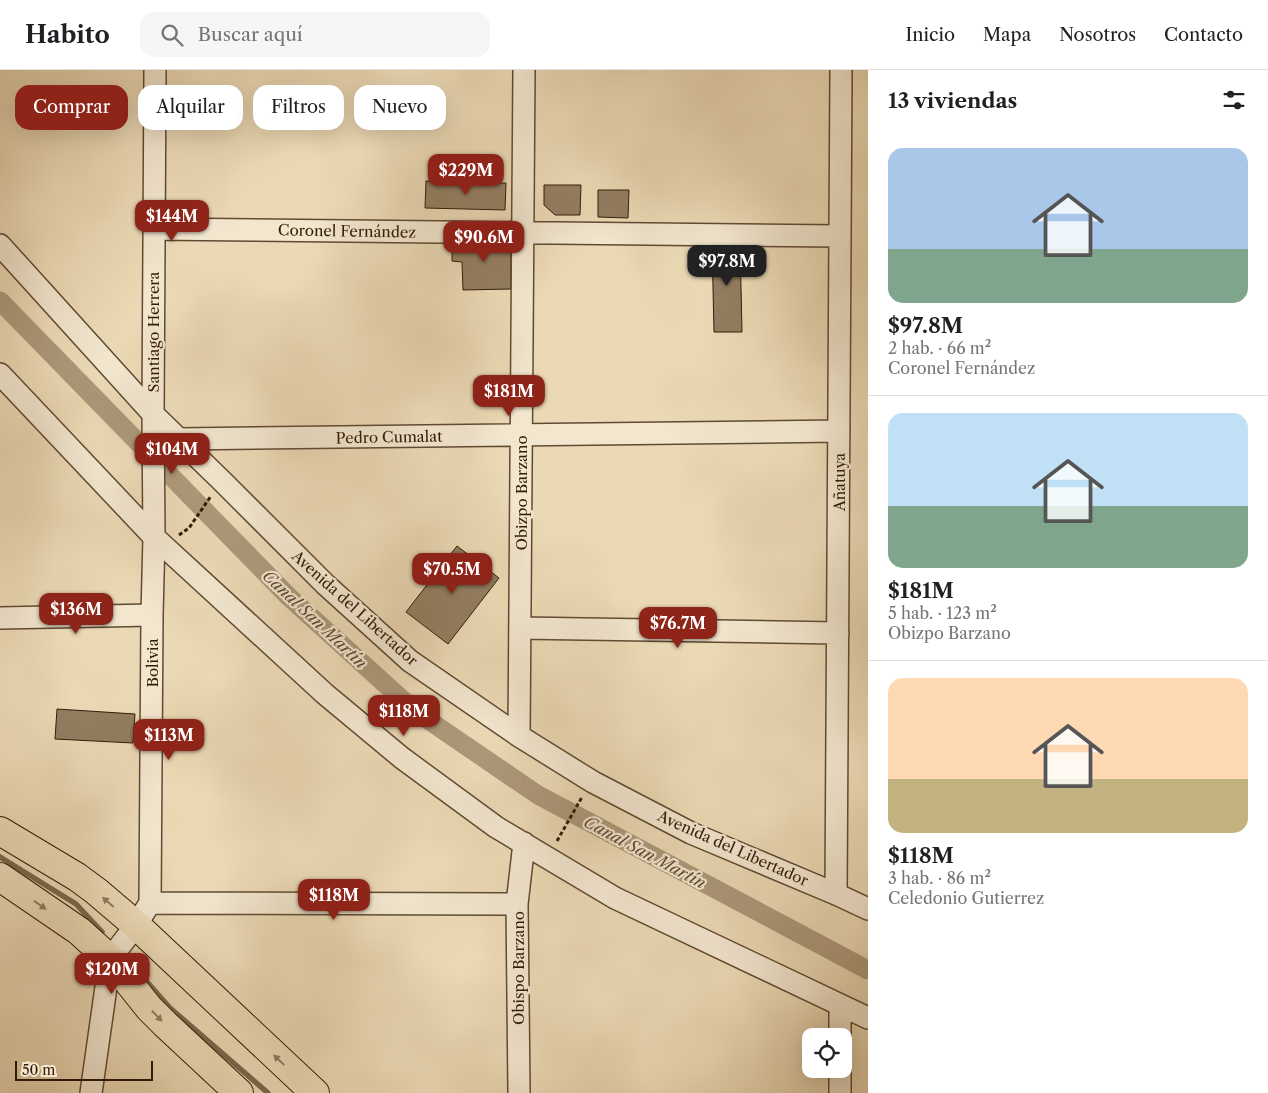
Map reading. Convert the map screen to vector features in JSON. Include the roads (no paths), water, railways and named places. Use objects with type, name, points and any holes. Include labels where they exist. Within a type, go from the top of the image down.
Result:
[{"type":"main road","points":[[0,831],[77,877],[96,891],[315,1093]]},
{"type":"main road","points":[[0,877],[79,931],[110,959],[149,1008],[238,1093]]},
{"type":"street","name":"Santiago Herrera","points":[[153,414],[155,70]]},
{"type":"street","name":"Obizpo Barzano","points":[[519,736],[524,70]]},
{"type":"street","name":"Añatuya","points":[[836,894],[841,70]]},
{"type":"street","name":"Coronel Fernández","points":[[154,229],[840,236]]},
{"type":"street","name":"Avenida del Libertador","points":[[0,245],[153,414],[326,584],[410,661],[519,736],[593,782],[691,833],[836,894],[868,910]]},
{"type":"street","points":[[0,374],[154,537],[326,694],[402,758],[496,826],[615,898],[868,1018]]},
{"type":"street","name":"Bolivia","points":[[150,903],[154,537],[153,414]]},
{"type":"street","name":"Pedro Cumalat","points":[[179,440],[839,431]]},
{"type":"street","points":[[0,618],[152,615]]},
{"type":"street","points":[[520,628],[838,633]]},
{"type":"street","name":"Obispo Barzano","points":[[519,1093],[517,904],[524,843]]},
{"type":"street","points":[[91,1093],[110,959],[136,926],[150,903],[517,904]]},
{"type":"street","points":[[840,1005],[840,1028]]},
{"type":"street","points":[[840,1078],[840,1093]]},
{"type":"waterway","name":"Canal San Martín","points":[[0,301],[289,597],[415,711],[538,795],[868,970]]},
{"type":"waterway","points":[[0,857],[76,904],[102,932]]},
{"type":"waterway","points":[[132,965],[170,1008],[268,1093]]}]
